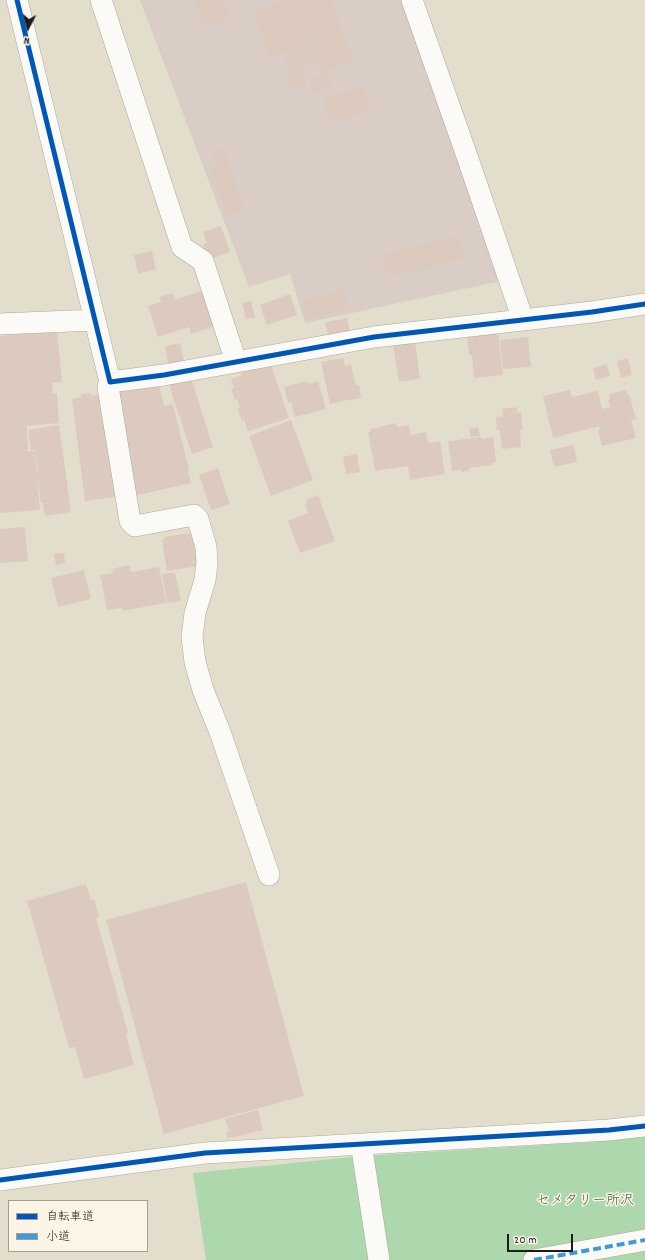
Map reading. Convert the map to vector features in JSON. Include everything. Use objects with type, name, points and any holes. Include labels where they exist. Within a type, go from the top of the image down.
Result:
[{"type":"street","points":[[17,0],[110,382],[108,386],[130,521],[135,526],[194,515],[198,519],[206,547],[207,564],[205,580],[195,613],[192,637],[195,662],[203,690],[220,732],[270,875]]},
{"type":"street","points":[[101,0],[182,247],[203,261],[236,362]]},
{"type":"street","points":[[412,0],[523,320]]},
{"type":"street","points":[[110,382],[164,375],[374,337],[592,312],[645,304]]},
{"type":"street","points":[[0,324],[96,320]]},
{"type":"street","points":[[0,1180],[205,1153],[602,1130],[645,1126]]},
{"type":"street","points":[[363,1156],[379,1260]]},
{"type":"street","points":[[534,1260],[645,1240]]},
{"type":"shaded area","points":[[140,0],[404,0],[501,281],[305,323],[290,274],[249,287]]},
{"type":"green space","name":"セメタリー所沢","points":[[645,1136],[645,1260],[206,1260],[193,1173],[363,1156],[593,1142]]},
{"type":"building","points":[[194,0],[224,0],[231,18],[205,27]]},
{"type":"building","points":[[285,0],[331,0],[353,60],[322,71],[311,42],[270,57],[253,11]]},
{"type":"building","points":[[310,46],[316,63],[293,71],[292,69],[289,70],[284,56]]},
{"type":"building","points":[[302,70],[306,84],[290,89],[287,87],[283,76]]},
{"type":"building","points":[[327,73],[332,87],[314,94],[308,80]]},
{"type":"building","points":[[364,87],[371,112],[329,122],[323,97]]},
{"type":"building","points":[[223,148],[245,210],[227,217],[209,167],[217,164],[213,152]]},
{"type":"building","points":[[221,226],[230,252],[208,260],[203,244],[207,243],[203,232]]},
{"type":"building","points":[[460,235],[466,258],[387,277],[381,255]]},
{"type":"building","points":[[152,251],[156,269],[138,274],[134,255]]},
{"type":"building","points":[[343,289],[349,308],[307,320],[301,301]]},
{"type":"building","points":[[204,290],[216,326],[191,334],[189,327],[158,337],[148,306],[161,302],[159,297],[173,293],[175,300]]},
{"type":"building","points":[[290,294],[297,315],[267,325],[260,305]]},
{"type":"building","points":[[251,301],[255,317],[246,319],[242,303]]},
{"type":"building","points":[[347,318],[351,335],[329,339],[325,322]]},
{"type":"building","points":[[57,331],[62,382],[52,383],[53,394],[57,393],[59,423],[27,426],[28,451],[35,451],[37,473],[35,450],[31,450],[28,430],[59,425],[71,512],[45,516],[43,503],[41,503],[37,475],[40,510],[0,513],[0,336]]},
{"type":"building","points":[[498,333],[503,375],[474,378],[472,355],[469,355],[467,336]]},
{"type":"building","points":[[528,337],[531,367],[503,369],[500,340]]},
{"type":"building","points":[[415,341],[420,379],[399,382],[393,344]]},
{"type":"building","points":[[180,343],[184,362],[168,365],[165,346]]},
{"type":"building","points":[[343,358],[345,366],[351,365],[356,385],[359,385],[361,398],[330,404],[321,362]]},
{"type":"building","points":[[628,358],[632,375],[621,378],[617,361]]},
{"type":"building","points":[[270,362],[289,418],[248,431],[237,408],[240,407],[237,399],[235,400],[231,389],[234,388],[231,379],[241,376],[240,372]]},
{"type":"building","points":[[607,364],[610,376],[596,380],[593,368]]},
{"type":"building","points":[[191,378],[213,447],[192,454],[169,385]]},
{"type":"building","points":[[307,381],[308,384],[318,381],[326,409],[295,417],[291,402],[288,403],[284,387]]},
{"type":"building","points":[[159,383],[164,406],[173,404],[191,483],[134,496],[112,394]]},
{"type":"building","points":[[570,390],[572,397],[598,391],[602,409],[610,407],[608,400],[610,399],[609,394],[626,390],[627,395],[629,394],[636,419],[631,420],[636,438],[602,446],[598,430],[600,430],[599,426],[553,438],[543,396]]},
{"type":"building","points":[[91,393],[92,396],[101,394],[115,497],[85,501],[72,399],[81,397],[81,394]]},
{"type":"building","points":[[517,407],[517,413],[521,412],[523,429],[520,429],[521,447],[502,449],[500,430],[497,430],[496,417],[503,416],[502,409]]},
{"type":"building","points":[[291,420],[313,480],[271,496],[249,436]]},
{"type":"building","points":[[396,423],[397,427],[409,425],[410,435],[426,432],[428,443],[440,441],[445,474],[410,480],[408,466],[375,471],[368,432],[370,432],[370,429]]},
{"type":"building","points":[[478,427],[480,436],[471,437],[469,429]]},
{"type":"building","points":[[482,437],[482,439],[493,437],[496,462],[492,463],[492,465],[469,468],[469,471],[452,471],[448,441]]},
{"type":"building","points":[[574,445],[577,462],[554,467],[550,450]]},
{"type":"building","points":[[357,454],[360,472],[346,474],[343,457]]},
{"type":"building","points":[[218,468],[230,504],[211,510],[199,475]]},
{"type":"building","points":[[318,495],[335,541],[300,553],[288,521],[308,513],[305,505],[307,504],[306,500]]},
{"type":"building","points":[[25,527],[28,561],[0,563],[0,529]]},
{"type":"building","points":[[192,533],[198,566],[167,571],[162,540],[164,540],[164,537]]},
{"type":"building","points":[[64,553],[65,563],[56,565],[54,554]]},
{"type":"building","points":[[129,565],[131,572],[159,567],[166,603],[122,611],[121,608],[107,610],[100,575],[113,573],[112,569]]},
{"type":"building","points":[[84,570],[91,599],[58,607],[51,578]]},
{"type":"building","points":[[175,572],[181,601],[167,603],[162,574]]},
{"type":"building","points":[[246,882],[304,1096],[164,1134],[106,920]]},
{"type":"building","points":[[86,884],[91,900],[94,899],[99,917],[96,918],[128,1033],[126,1033],[134,1065],[84,1079],[75,1047],[69,1048],[27,901]]},
{"type":"building","points":[[258,1110],[263,1130],[227,1138],[226,1133],[229,1132],[225,1119]]},
{"type":"marked path","points":[[534,1260],[645,1240]]},
{"type":"cycle path","points":[[17,0],[110,382],[164,375],[374,337],[592,312],[645,304]]},
{"type":"cycle path","points":[[0,1180],[205,1153],[609,1130],[645,1126]]}]
